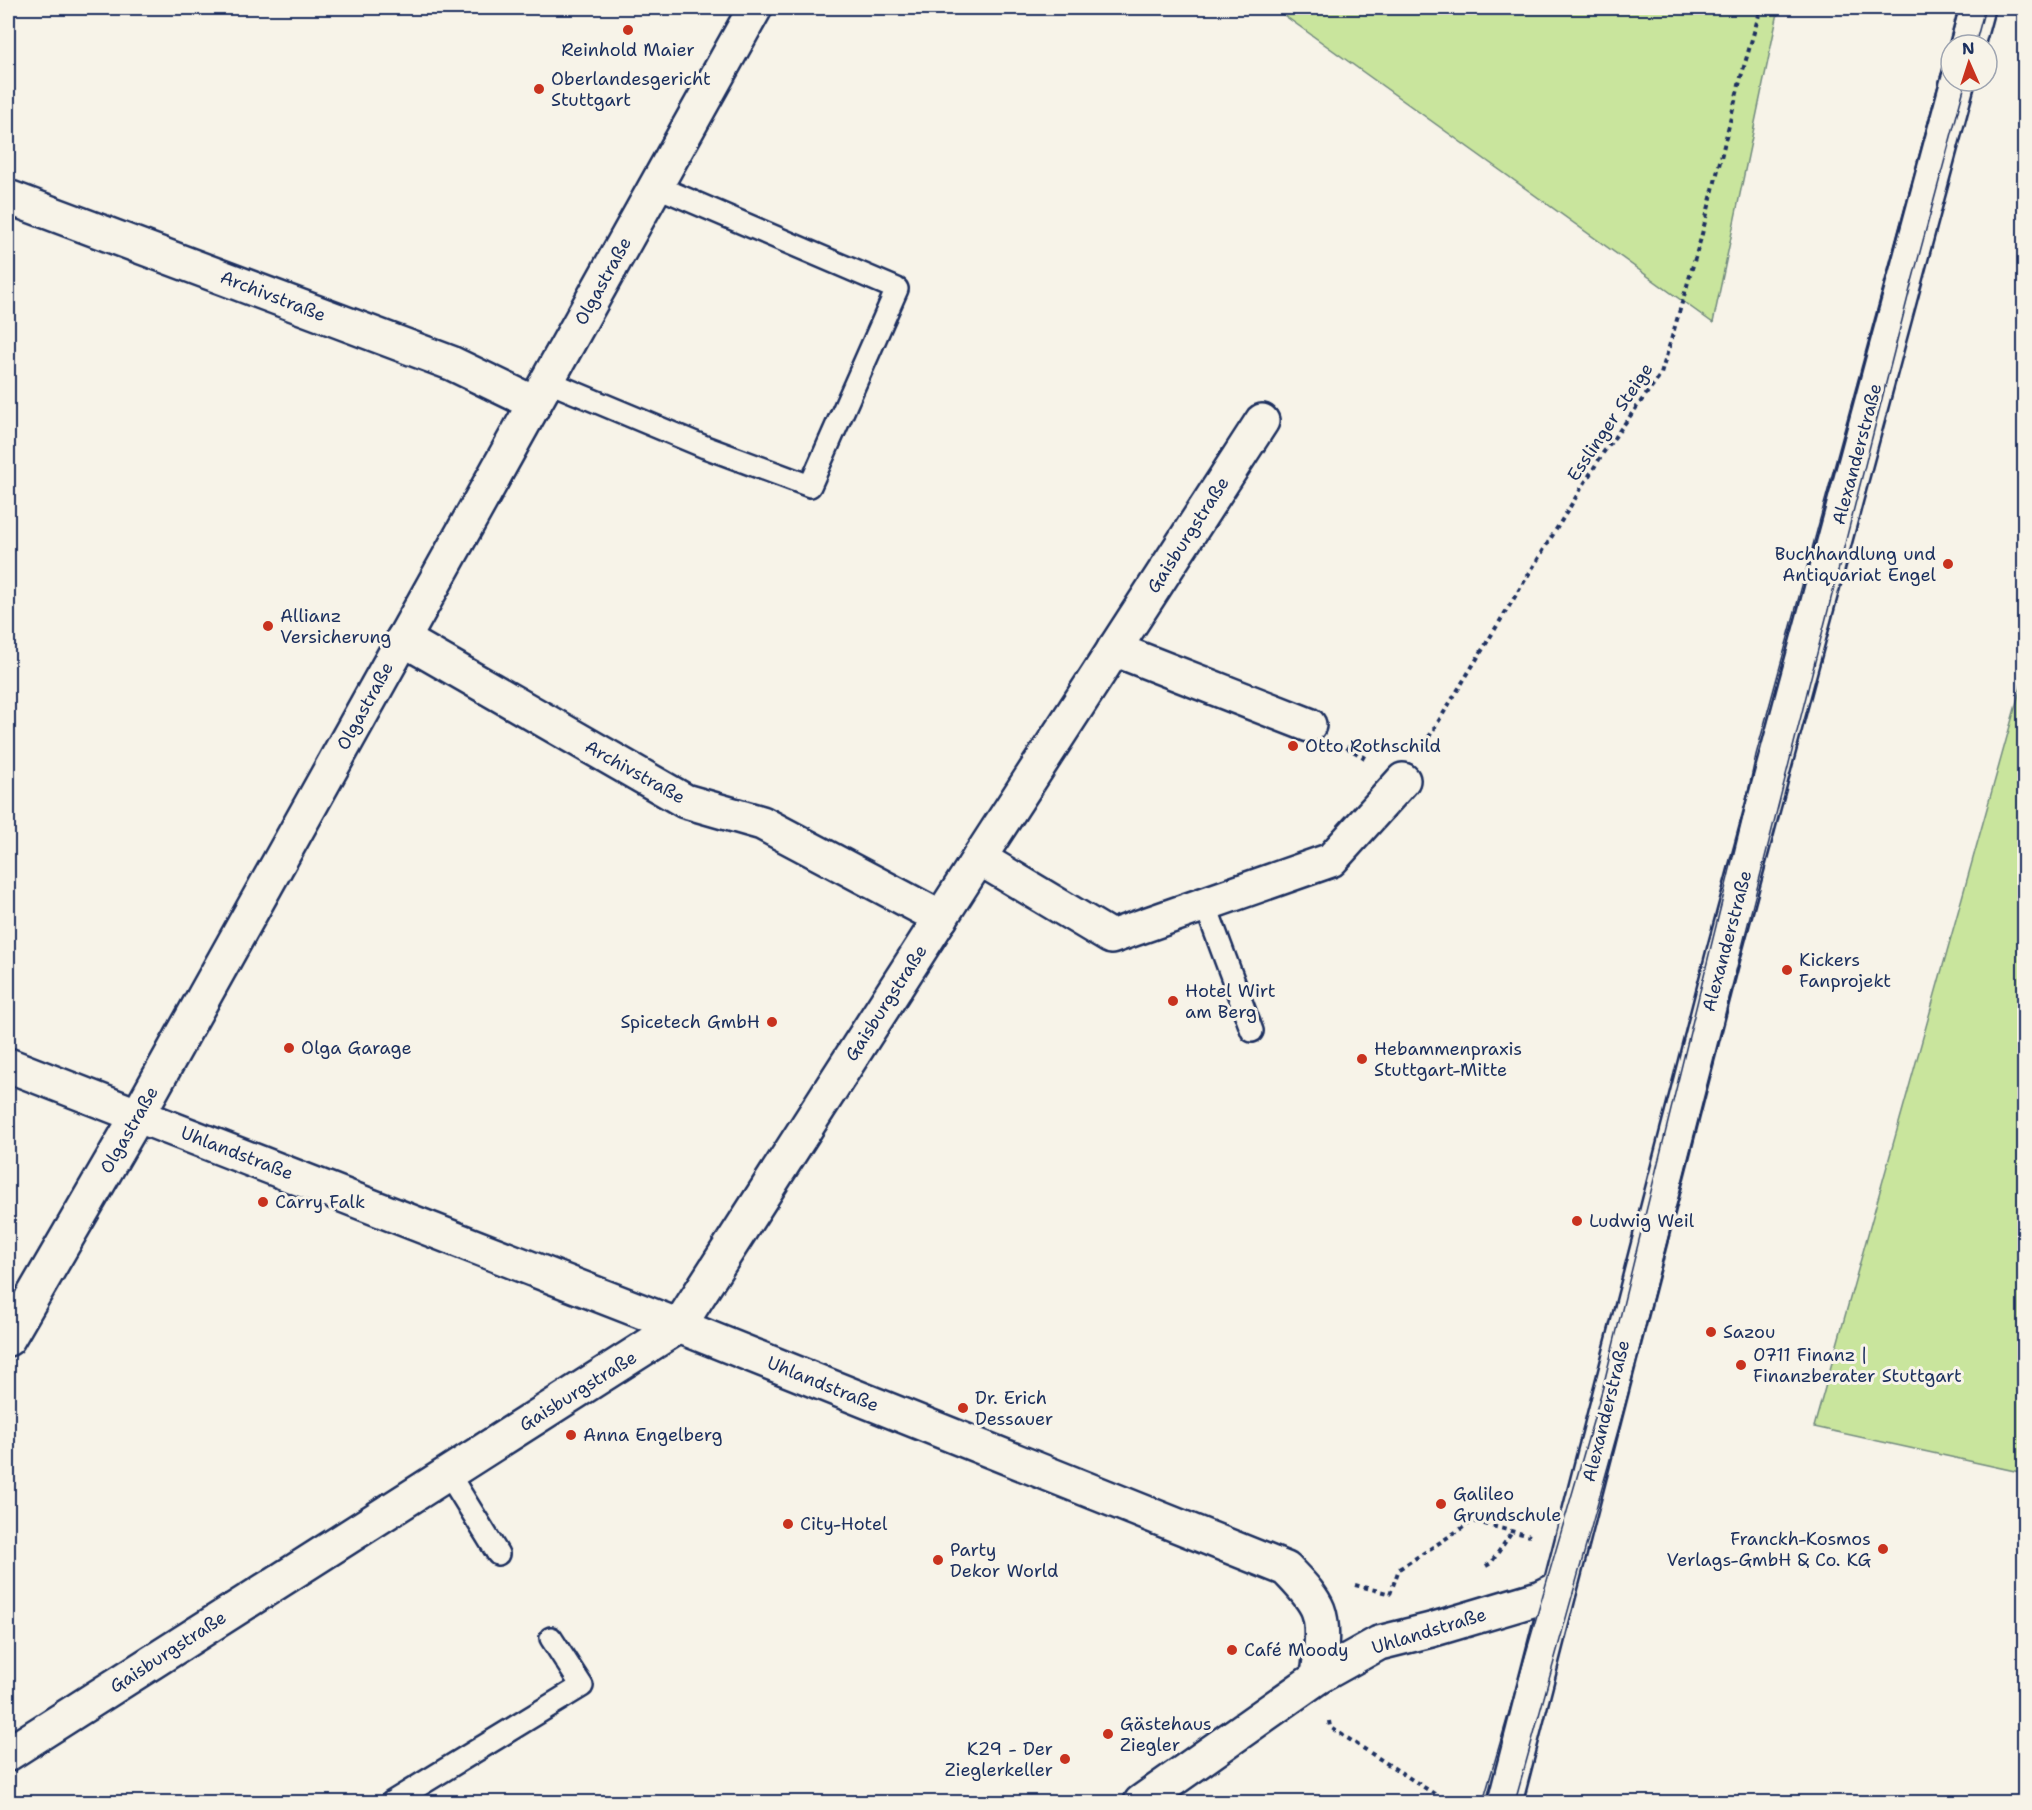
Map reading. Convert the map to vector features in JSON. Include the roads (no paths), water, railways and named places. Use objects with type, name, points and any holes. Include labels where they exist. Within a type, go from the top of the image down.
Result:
[{"type":"street","name":"Olgastraße","points":[[8,1339],[138,1116],[755,8]]},
{"type":"street","points":[[1970,33],[1977,8]]},
{"type":"street","name":"Alexanderstraße","points":[[1505,1803],[1724,952],[1955,93]]},
{"type":"street","name":"Archivstraße","points":[[8,197],[451,363],[541,392]]},
{"type":"street","name":"Gaisburgstraße","points":[[8,1754],[679,1326],[1262,421]]},
{"type":"street","name":"Archivstraße","points":[[402,639],[685,801],[762,823],[941,918]]},
{"type":"street","points":[[1114,649],[1309,725]]},
{"type":"street","points":[[979,858],[1111,937],[1331,860],[1404,780]]},
{"type":"street","name":"Uhlandstraße","points":[[8,1065],[679,1326],[1286,1569],[1302,1587],[1318,1611],[1322,1636],[1318,1677]]},
{"type":"street","name":"Uhlandstraße","points":[[1318,1677],[1379,1643],[1542,1597],[1560,1588]]},
{"type":"street","points":[[1141,1803],[1318,1677]]},
{"type":"lane","points":[[541,392],[705,447],[810,486],[897,289],[656,186]]},
{"type":"lane","points":[[1205,904],[1252,1031]]},
{"type":"lane","points":[[448,1473],[498,1554]]},
{"type":"lane","points":[[392,1803],[582,1686],[551,1638]]},
{"type":"tram line","points":[[1483,1802],[1603,1387],[1756,755],[1959,8]]},
{"type":"tram line","points":[[1978,33],[1985,8]]},
{"type":"tram line","points":[[1515,1802],[1627,1398],[1910,289],[1963,93]]},
{"type":"place","name":"Reinhold Maier","points":[[628,30]]},
{"type":"place","name":"Oberlandesgericht Stuttgart","points":[[539,89]]},
{"type":"place","name":"Buchhandlung und Antiquariat Engel","points":[[1948,564]]},
{"type":"place","name":"Allianz Versicherung","points":[[268,626]]},
{"type":"place","name":"Otto Rothschild","points":[[1293,746]]},
{"type":"place","name":"Kickers Fanprojekt","points":[[1787,970]]},
{"type":"place","name":"Hotel Wirt am Berg","points":[[1173,1001]]},
{"type":"place","name":"Spicetech GmbH","points":[[772,1022]]},
{"type":"place","name":"Olga Garage","points":[[289,1048]]},
{"type":"place","name":"Hebammenpraxis Stuttgart-Mitte","points":[[1362,1059]]},
{"type":"place","name":"Carry Falk","points":[[263,1202]]},
{"type":"place","name":"Ludwig Weil","points":[[1577,1221]]},
{"type":"place","name":"Sazou","points":[[1711,1332]]},
{"type":"place","name":"0711 Finanz | Finanzberater Stuttgart","points":[[1741,1365]]},
{"type":"place","name":"Dr. Erich Dessauer","points":[[963,1408]]},
{"type":"place","name":"Anna Engelberg","points":[[571,1435]]},
{"type":"place","name":"Galileo Grundschule","points":[[1441,1504]]},
{"type":"place","name":"City-Hotel","points":[[788,1524]]},
{"type":"place","name":"Franckh-Kosmos Verlags-GmbH & Co. KG","points":[[1883,1549]]},
{"type":"place","name":"Party Dekor World","points":[[938,1560]]},
{"type":"place","name":"Café Moody","points":[[1232,1650]]},
{"type":"place","name":"Gästehaus Ziegler","points":[[1108,1734]]},
{"type":"place","name":"K29 - Der Zieglerkeller","points":[[1065,1759]]}]
